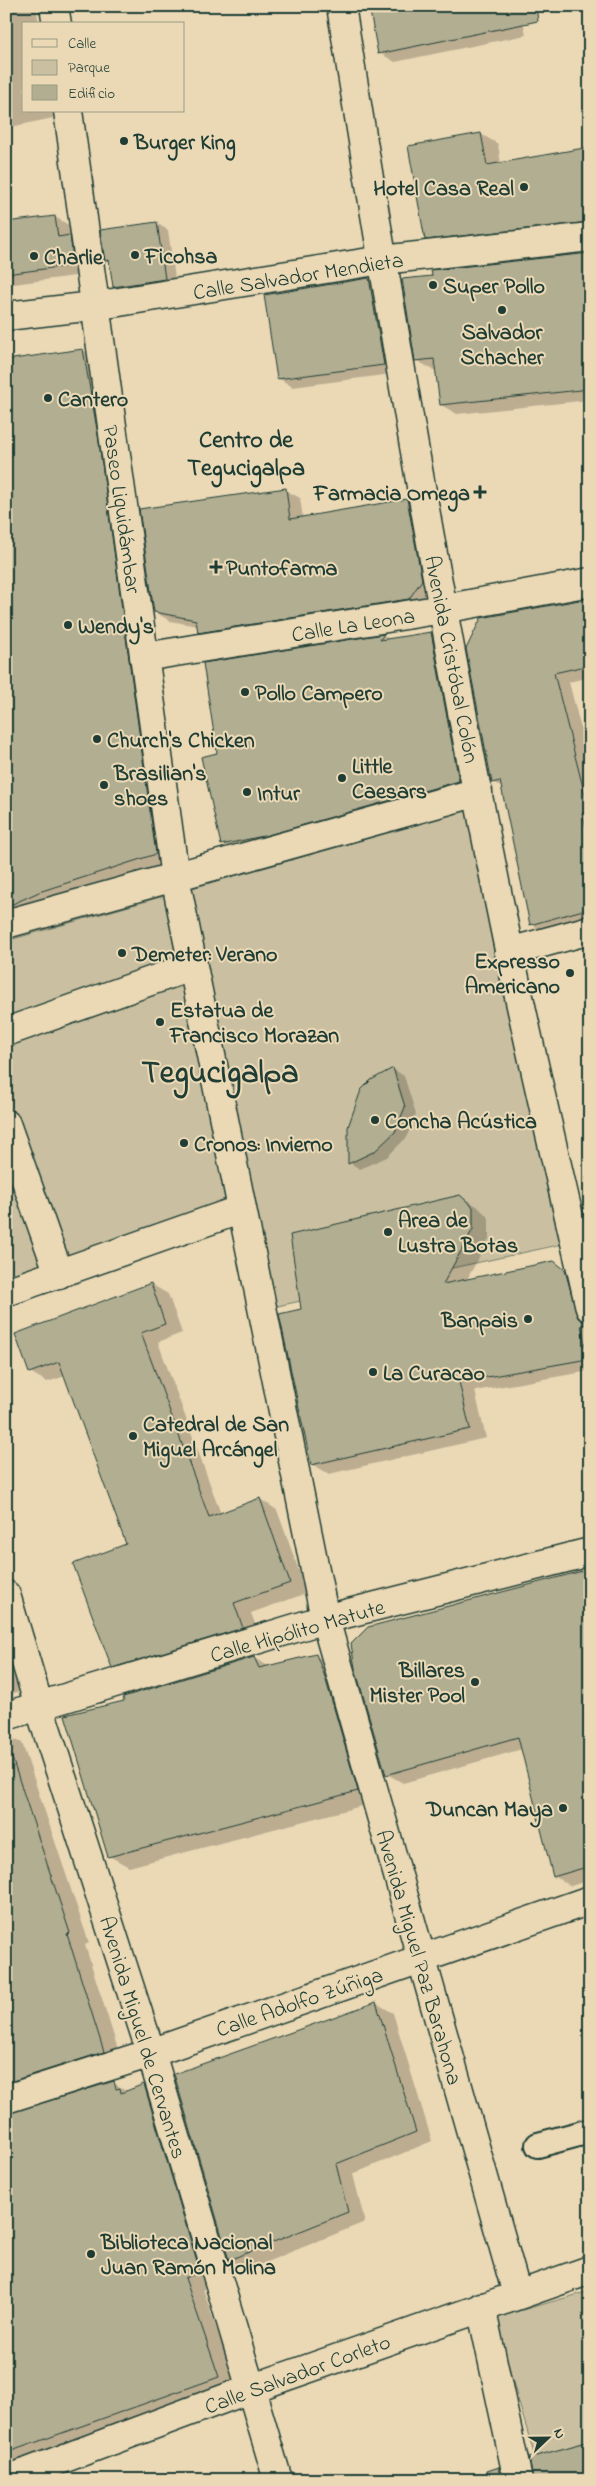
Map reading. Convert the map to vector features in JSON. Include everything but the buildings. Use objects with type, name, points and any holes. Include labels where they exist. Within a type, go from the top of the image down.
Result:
[{"type":"street","points":[[54,6],[57,22]]},
{"type":"street","name":"Avenida Cristóbal Colón","points":[[341,6],[382,260],[443,609],[509,952],[590,1308]]},
{"type":"street","name":"Paseo Liquidámbar","points":[[68,112],[175,877],[242,1209]]},
{"type":"street","name":"Calle Salvador Mendieta","points":[[6,316],[94,306],[382,260],[590,237]]},
{"type":"street","name":"Calle La Leona","points":[[144,657],[443,609],[590,582]]},
{"type":"street","points":[[6,924],[478,792]]},
{"type":"street","points":[[509,952],[590,930]]},
{"type":"street","points":[[6,1032],[193,966]]},
{"type":"street","points":[[6,1124],[59,1274]]},
{"type":"street","points":[[6,1292],[242,1209]]},
{"type":"street","name":"Avenida Miguel Paz Barahona","points":[[242,1209],[325,1619],[420,1959],[517,2294]]},
{"type":"street","name":"Calle Hipólito Matute","points":[[6,1716],[325,1619],[590,1552]]},
{"type":"street","name":"Avenida Miguel de Cervantes","points":[[6,1594],[39,1706],[151,2053],[278,2480]]},
{"type":"street","name":"Calle Adolfo Zúñiga","points":[[6,2099],[151,2053],[590,1900]]},
{"type":"street","name":"Calle Salvador Corleto","points":[[6,2480],[250,2389],[590,2270]]},
{"type":"street","points":[[481,2307],[518,2480]]},
{"type":"lane","points":[[538,2145],[590,2131]]},
{"type":"green space","points":[[470,809],[563,1244],[273,1307],[247,1195],[6,1280],[6,941]]},
{"type":"green space","points":[[590,2291],[590,2441],[535,2457],[494,2318]]},
{"type":"place","name":"Burger King","points":[[124,141]]},
{"type":"place","name":"Hotel Casa Real","points":[[524,187]]},
{"type":"place","name":"Ficohsa","points":[[135,255]]},
{"type":"place","name":"Charlie","points":[[34,256]]},
{"type":"place","name":"Super Pollo","points":[[433,285]]},
{"type":"place","name":"Salvador Schacher","points":[[502,310]]},
{"type":"place","name":"Cantero","points":[[48,398]]},
{"type":"place","name":"Farmacia Omega","points":[[480,492]]},
{"type":"place","name":"Puntofarma","points":[[216,567]]},
{"type":"place","name":"Wendy's","points":[[68,625]]},
{"type":"place","name":"Pollo Campero","points":[[245,692]]},
{"type":"place","name":"Church's Chicken","points":[[97,739]]},
{"type":"place","name":"Little Caesars","points":[[342,778]]},
{"type":"place","name":"Brasilian's shoes","points":[[104,785]]},
{"type":"place","name":"Intur","points":[[247,792]]},
{"type":"place","name":"Demeter: Verano","points":[[122,953]]},
{"type":"place","name":"Expresso Americano","points":[[570,973]]},
{"type":"place","name":"Estatua de Francisco Morazan","points":[[160,1022]]},
{"type":"place","name":"Concha Acústica","points":[[375,1120]]},
{"type":"place","name":"Cronos: Invierno","points":[[184,1143]]},
{"type":"place","name":"Area de Lustra Botas","points":[[388,1232]]},
{"type":"place","name":"Banpais","points":[[528,1319]]},
{"type":"place","name":"La Curacao","points":[[373,1372]]},
{"type":"place","name":"Catedral de San Miguel Arcángel","points":[[133,1436]]},
{"type":"place","name":"Billares Mister Pool","points":[[475,1682]]},
{"type":"place","name":"Duncan Maya","points":[[563,1808]]},
{"type":"place","name":"Biblioteca Nacional Juan Ramón Molina","points":[[91,2254]]},
{"type":"district","name":"Centro de Tegucigalpa","points":[[246,453]]},
{"type":"district","name":"Tegucigalpa","points":[[220,1071]]}]
